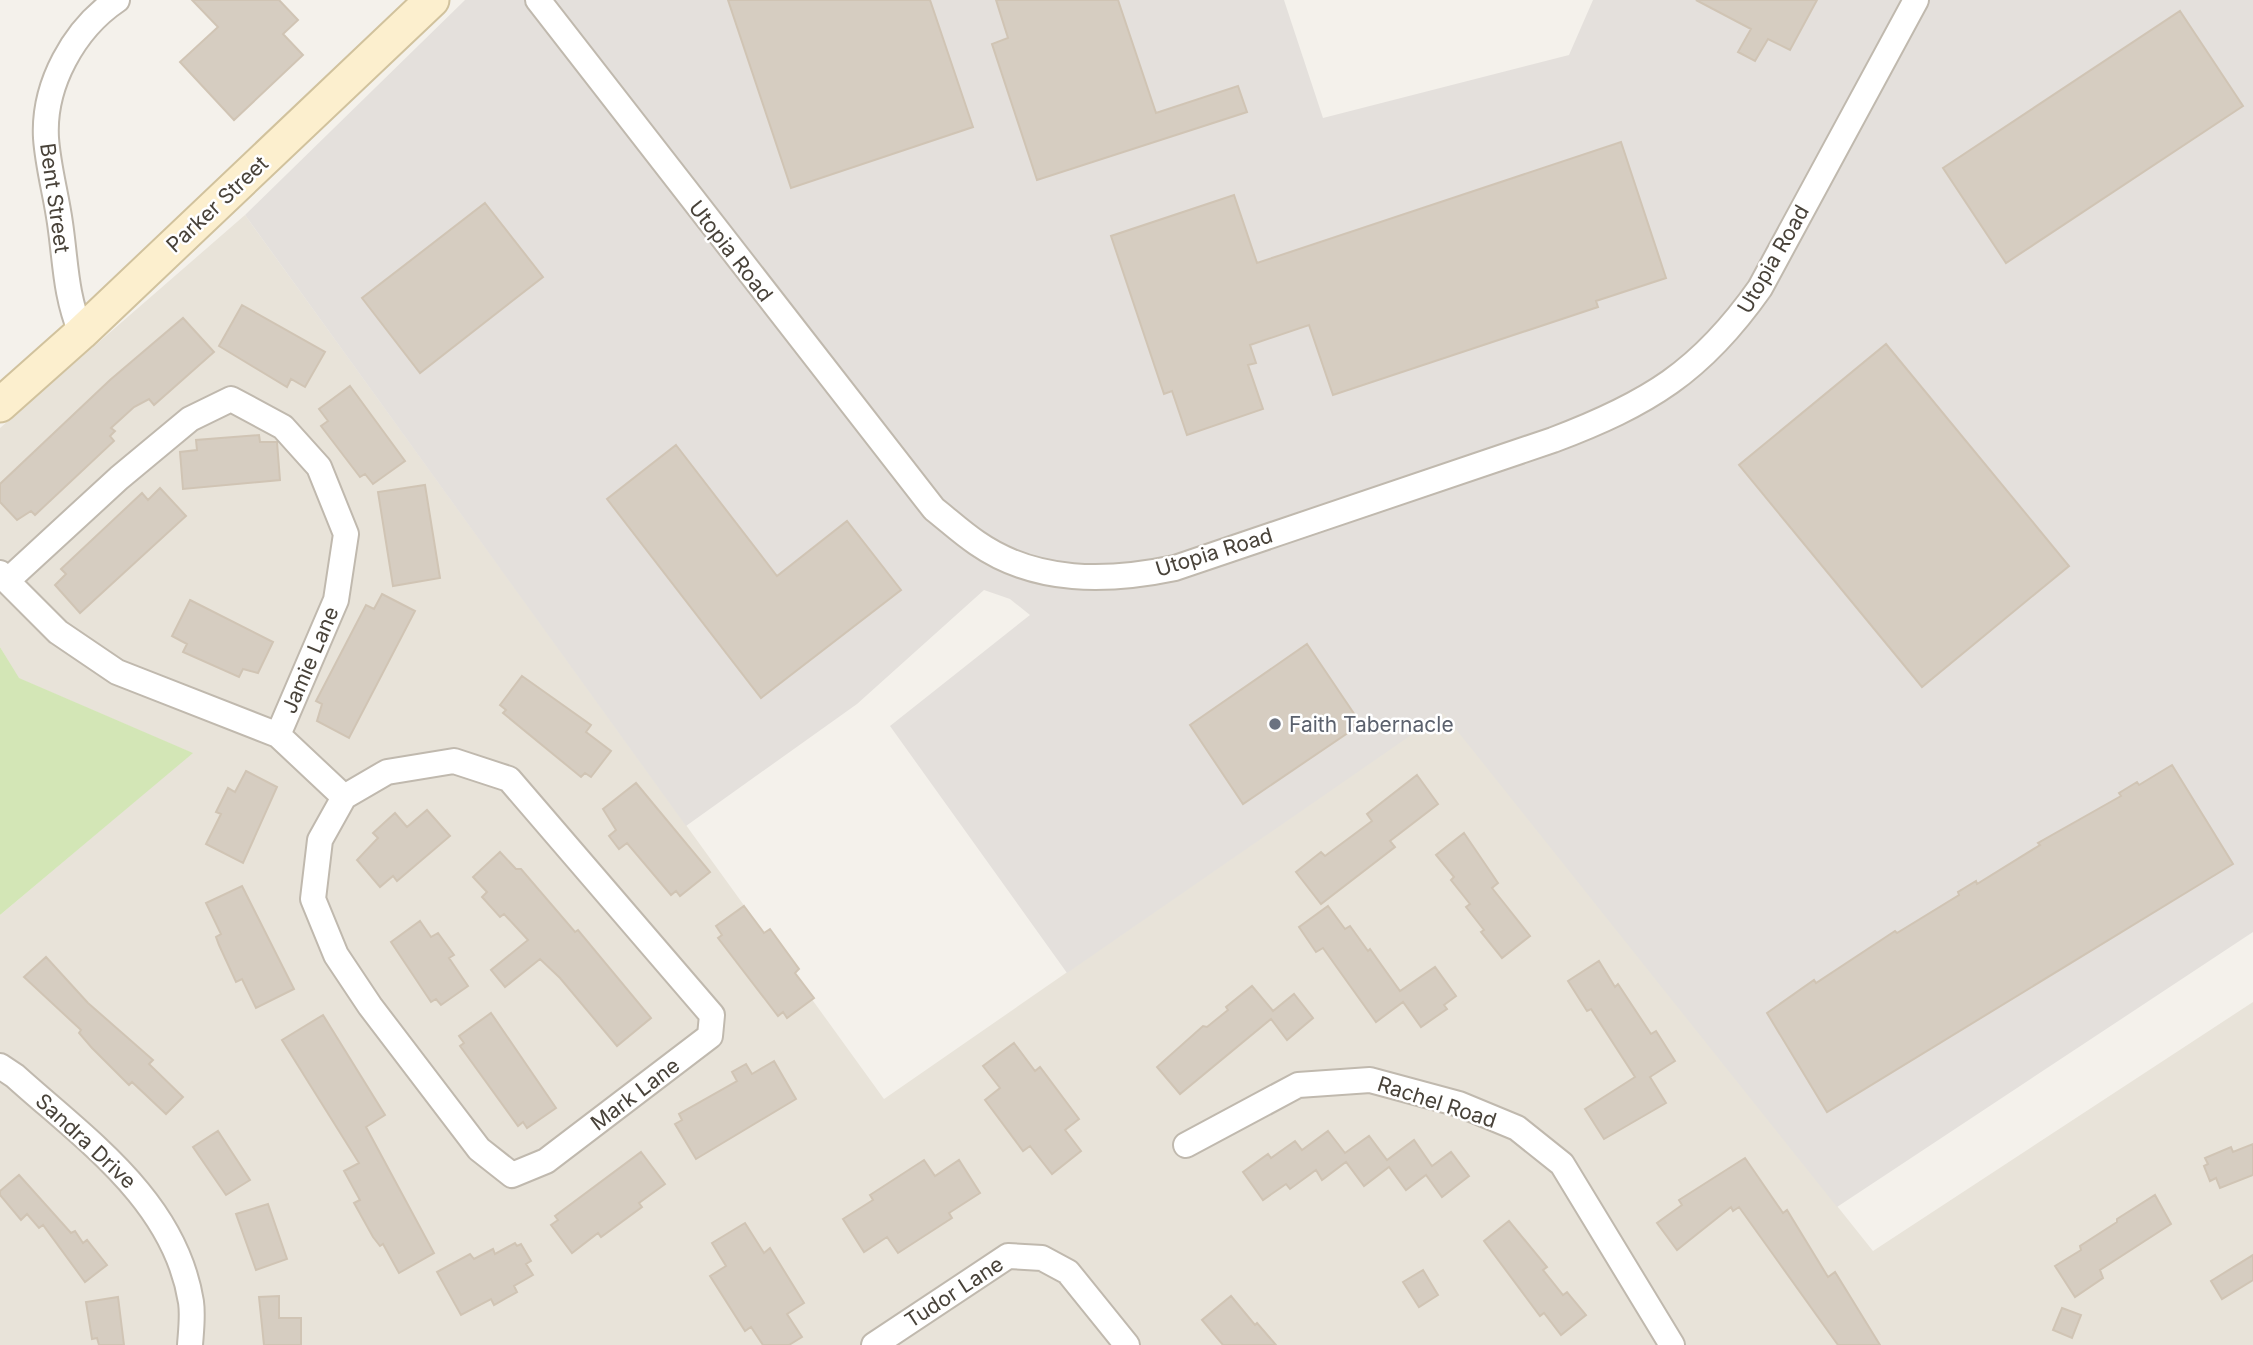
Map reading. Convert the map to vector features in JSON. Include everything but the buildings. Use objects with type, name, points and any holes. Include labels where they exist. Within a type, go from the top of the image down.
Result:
[{"type":"street","name":"Bent Street","points":[[81,332],[67,296],[62,239],[48,156],[47,116],[59,71],[73,47],[92,21],[117,0]]},
{"type":"street","name":"Parker Street","points":[[0,405],[81,332],[432,0]]},
{"type":"street","name":"Utopia Road","points":[[538,0],[934,509],[978,544],[1027,567],[1082,578],[1127,578],[1175,568],[1553,440],[1610,418],[1659,391],[1700,362],[1735,323],[1760,288],[1916,0]]},
{"type":"street","name":"Jamie Lane","points":[[231,399],[283,427],[318,467],[346,534],[336,600],[278,735],[175,692],[117,672],[58,632],[4,577],[190,419],[231,399]]},
{"type":"street","points":[[278,735],[344,797]]},
{"type":"street","name":"Mark Lane","points":[[454,761],[509,779],[712,1015],[710,1036],[546,1161],[512,1175],[479,1149],[370,1006],[336,954],[313,899],[320,840],[344,797],[387,772],[454,761]]},
{"type":"street","name":"Sandra Drive","points":[[0,1066],[15,1076],[132,1181],[171,1236],[191,1303],[190,1345]]},
{"type":"street","name":"Rachel Road","points":[[1186,1145],[1298,1085],[1370,1080],[1459,1104],[1517,1128],[1562,1164],[1672,1345]]},
{"type":"street","name":"Tudor Lane","points":[[874,1345],[1008,1256],[1042,1258],[1068,1272],[1126,1345]]},
{"type":"shaded area","points":[[465,0],[1284,0],[1323,118],[1569,55],[1593,0],[2253,0],[2253,932],[1837,1207],[1443,713],[1067,973],[890,726],[1030,615],[1010,599],[984,590],[857,704],[686,826],[245,215]]},
{"type":"shaded area","points":[[245,215],[884,1099],[1443,712],[1873,1251],[2253,1002],[2253,1345],[0,1345],[0,915],[192,753],[18,678],[0,647],[0,428]]},
{"type":"green space","points":[[0,647],[19,678],[193,753],[0,915]]},
{"type":"place","name":"Faith Tabernacle","points":[[1275,724]]}]
